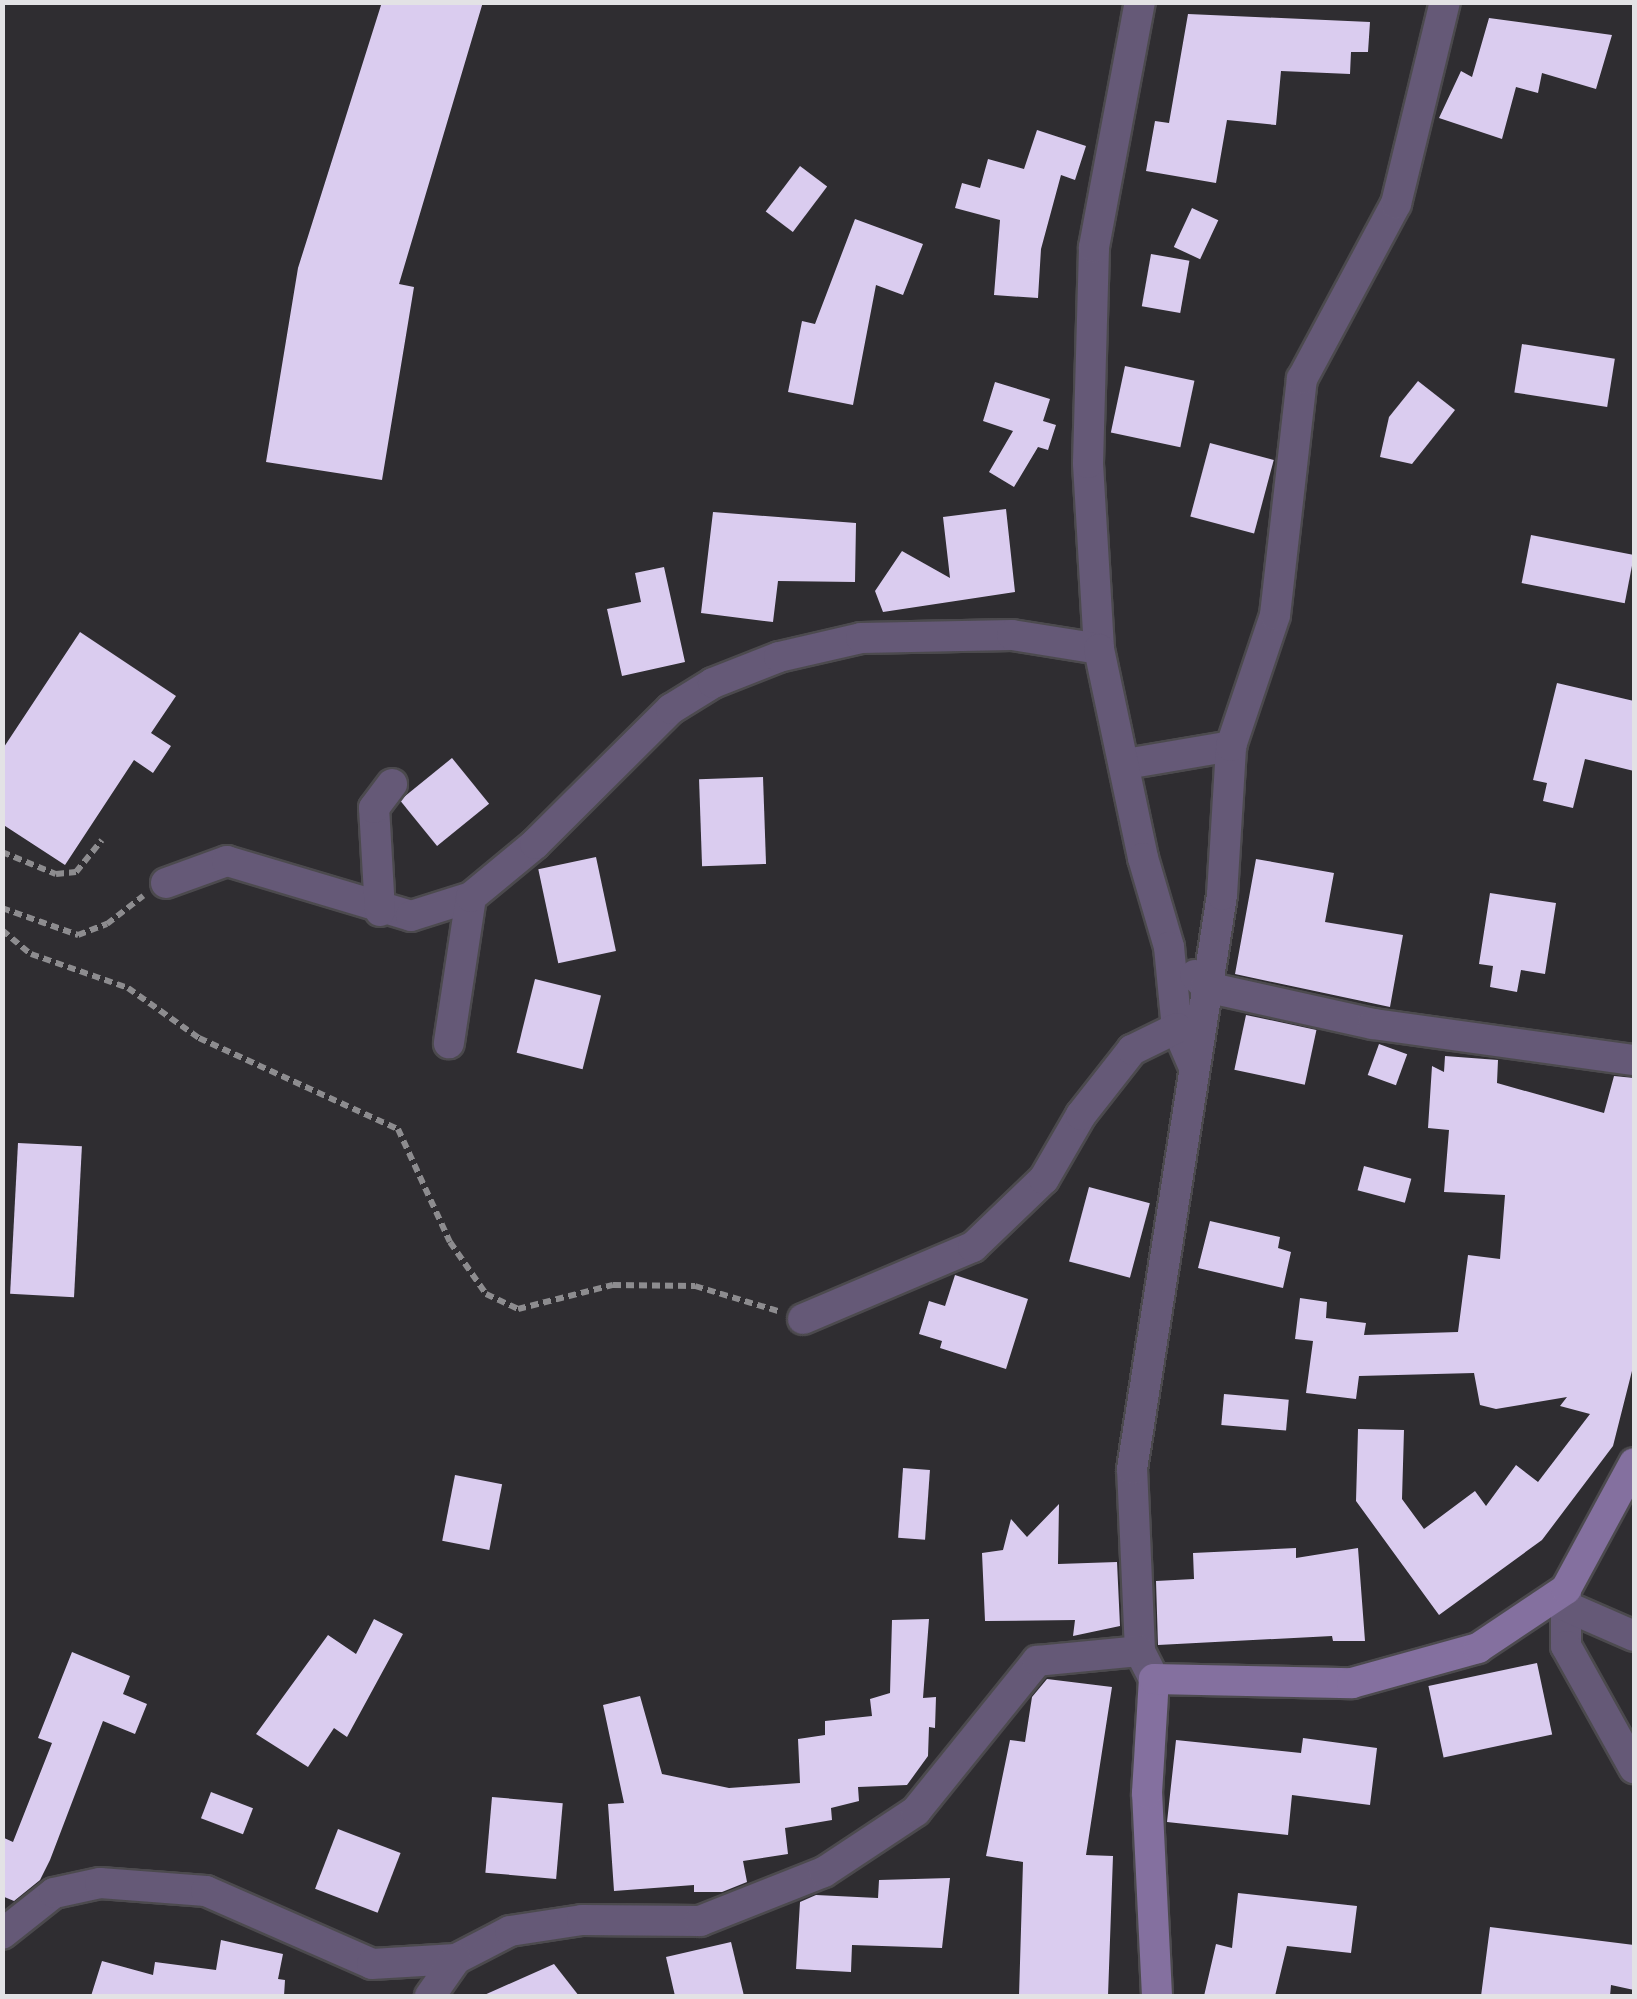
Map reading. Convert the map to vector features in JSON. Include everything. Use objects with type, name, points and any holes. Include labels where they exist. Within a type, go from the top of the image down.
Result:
[{"type":"street","points":[[1140,2],[1094,247],[1088,463],[1099,649],[1126,764],[1142,858],[1170,947],[1176,1028],[1194,1065]]},
{"type":"street","points":[[1157,1996],[1147,1793],[1154,1679],[1140,1650],[1132,1470],[1222,894],[1231,746],[1275,615],[1302,379],[1396,204],[1445,2]]},
{"type":"street","points":[[166,883],[227,861],[380,911],[411,916],[471,896],[535,844],[670,709],[713,683],[779,657],[862,638],[1012,635],[1099,649]]},
{"type":"street","points":[[1126,764],[1231,746]]},
{"type":"street","points":[[380,911],[374,808],[392,784]]},
{"type":"street","points":[[449,1043],[471,896]]},
{"type":"street","points":[[1170,947],[1206,988],[1373,1024],[1634,1060]]},
{"type":"street","points":[[803,1319],[973,1247],[1044,1180],[1081,1115],[1132,1050],[1176,1028]]},
{"type":"street","points":[[1154,1679],[1352,1683],[1478,1648],[1564,1597],[1626,1503],[1634,1463]]},
{"type":"street","points":[[1564,1597],[1634,1636]]},
{"type":"street","points":[[1564,1597],[1566,1646],[1634,1768]]},
{"type":"street","points":[[2,1934],[54,1893],[100,1883],[156,1884],[206,1891],[372,1964],[456,1959],[510,1931],[582,1920],[700,1921],[824,1872],[916,1811],[1037,1661],[1140,1650]]},
{"type":"street","points":[[430,1996],[456,1959]]},
{"type":"path","points":[[2,852],[56,874],[76,872],[102,840]]},
{"type":"path","points":[[2,908],[78,935],[108,924],[166,883]]},
{"type":"path","points":[[2,930],[31,954],[128,988],[199,1038],[398,1129],[450,1242],[486,1294],[518,1309],[613,1285],[696,1286],[803,1319]]},
{"type":"building","points":[[382,2],[483,2],[399,284],[414,287],[382,480],[266,462],[298,268]]},
{"type":"building","points":[[1188,14],[1370,22],[1368,52],[1351,52],[1350,74],[1281,71],[1276,125],[1227,120],[1216,183],[1146,171],[1155,121],[1169,123]]},
{"type":"building","points":[[1489,18],[1612,35],[1596,89],[1542,73],[1538,93],[1516,87],[1502,139],[1439,118],[1461,71],[1472,77]]},
{"type":"building","points":[[1037,130],[1086,146],[1075,180],[1061,175],[1041,249],[1038,298],[994,295],[1000,220],[955,208],[962,183],[980,188],[988,159],[1024,169]]},
{"type":"building","points":[[800,166],[827,186],[793,232],[766,212]]},
{"type":"building","points":[[1192,208],[1218,220],[1200,259],[1174,247]]},
{"type":"building","points":[[855,219],[923,244],[903,295],[876,285],[853,405],[788,392],[802,321],[815,324]]},
{"type":"building","points":[[1151,254],[1189,261],[1180,313],[1142,306]]},
{"type":"building","points":[[1522,344],[1615,359],[1607,407],[1514,392]]},
{"type":"building","points":[[1125,366],[1194,381],[1180,447],[1111,433]]},
{"type":"building","points":[[1418,381],[1455,410],[1412,464],[1380,457],[1389,417]]},
{"type":"building","points":[[995,382],[1050,399],[1043,421],[1056,425],[1048,450],[1038,447],[1014,487],[989,472],[1013,431],[983,421]]},
{"type":"building","points":[[1210,443],[1274,460],[1254,533],[1190,516]]},
{"type":"building","points":[[1006,509],[1015,592],[883,612],[875,591],[902,551],[950,578],[943,517]]},
{"type":"building","points":[[713,512],[856,523],[855,582],[778,581],[773,622],[701,613]]},
{"type":"building","points":[[1531,535],[1634,555],[1625,603],[1522,583]]},
{"type":"building","points":[[664,567],[685,662],[622,676],[607,609],[641,602],[635,573]]},
{"type":"building","points":[[80,632],[176,696],[151,733],[171,746],[153,773],[134,760],[65,865],[2,824],[2,750]]},
{"type":"building","points":[[1557,683],[1634,701],[1634,771],[1585,759],[1573,808],[1543,801],[1547,783],[1533,780]]},
{"type":"building","points":[[452,758],[489,804],[437,846],[400,800]]},
{"type":"building","points":[[763,777],[766,864],[702,866],[699,779]]},
{"type":"building","points":[[596,857],[616,951],[558,963],[538,869]]},
{"type":"building","points":[[1256,859],[1334,873],[1325,922],[1403,935],[1390,1007],[1235,974]]},
{"type":"building","points":[[1490,893],[1556,903],[1545,974],[1521,970],[1517,992],[1490,987],[1493,966],[1479,964]]},
{"type":"building","points":[[535,979],[601,995],[583,1069],[517,1053]]},
{"type":"building","points":[[1246,1015],[1316,1030],[1305,1085],[1234,1070]]},
{"type":"building","points":[[1379,1044],[1407,1054],[1396,1085],[1368,1075]]},
{"type":"building","points":[[1445,1056],[1498,1060],[1497,1083],[1604,1113],[1614,1076],[1634,1078],[1634,1363],[1613,1446],[1542,1540],[1439,1615],[1356,1501],[1358,1429],[1404,1430],[1402,1499],[1424,1529],[1475,1491],[1486,1506],[1516,1465],[1538,1482],[1590,1414],[1560,1406],[1567,1397],[1496,1409],[1480,1405],[1474,1373],[1359,1376],[1356,1399],[1306,1393],[1313,1341],[1295,1339],[1300,1298],[1327,1302],[1326,1318],[1366,1323],[1364,1335],[1458,1332],[1468,1255],[1500,1259],[1505,1195],[1444,1192],[1449,1130],[1428,1128],[1432,1066],[1444,1072]]},
{"type":"building","points":[[18,1143],[82,1146],[74,1297],[10,1294]]},
{"type":"building","points":[[1364,1166],[1411,1179],[1405,1203],[1358,1190]]},
{"type":"building","points":[[1089,1187],[1150,1203],[1130,1278],[1069,1261]]},
{"type":"building","points":[[1210,1221],[1280,1237],[1278,1248],[1291,1252],[1283,1288],[1198,1268]]},
{"type":"building","points":[[955,1275],[1028,1299],[1006,1369],[940,1348],[942,1341],[919,1334],[929,1301],[945,1306]]},
{"type":"building","points":[[1224,1394],[1289,1400],[1286,1431],[1221,1425]]},
{"type":"building","points":[[903,1468],[930,1470],[925,1540],[898,1538]]},
{"type":"building","points":[[455,1475],[502,1484],[489,1550],[442,1541]]},
{"type":"building","points":[[1059,1504],[1058,1564],[1117,1562],[1120,1626],[1073,1636],[1075,1620],[985,1621],[982,1553],[1003,1550],[1011,1519],[1027,1537]]},
{"type":"building","points":[[1296,1548],[1296,1558],[1358,1548],[1365,1641],[1333,1641],[1332,1636],[1158,1645],[1156,1581],[1194,1579],[1193,1553]]},
{"type":"building","points":[[374,1619],[403,1634],[347,1737],[334,1728],[308,1767],[256,1734],[328,1635],[356,1654]]},
{"type":"building","points":[[929,1619],[923,1698],[936,1697],[935,1728],[929,1727],[928,1756],[907,1785],[858,1787],[859,1801],[831,1808],[832,1820],[785,1828],[788,1854],[743,1861],[747,1882],[722,1892],[694,1892],[694,1885],[614,1891],[608,1804],[624,1803],[603,1705],[640,1696],[662,1774],[729,1788],[800,1783],[798,1739],[825,1735],[825,1721],[872,1716],[870,1699],[890,1693],[892,1620]]},
{"type":"building","points":[[72,1652],[130,1676],[123,1694],[147,1704],[135,1734],[103,1721],[50,1860],[40,1880],[14,1901],[2,1896],[2,1837],[13,1842],[52,1743],[38,1738]]},
{"type":"building","points":[[1537,1663],[1552,1734],[1444,1757],[1428,1686]]},
{"type":"building","points":[[1047,1679],[1112,1687],[1086,1855],[1113,1856],[1108,1996],[1019,1996],[1023,1862],[986,1856],[1010,1740],[1025,1742],[1032,1697]]},
{"type":"building","points":[[1303,1738],[1377,1748],[1370,1805],[1292,1795],[1288,1835],[1167,1822],[1176,1740],[1301,1753]]},
{"type":"building","points":[[211,1792],[253,1808],[243,1834],[201,1818]]},
{"type":"building","points":[[492,1797],[563,1803],[556,1879],[485,1873]]},
{"type":"building","points":[[338,1829],[401,1853],[378,1913],[315,1889]]},
{"type":"building","points":[[950,1878],[942,1948],[852,1945],[851,1972],[796,1969],[800,1902],[816,1895],[878,1898],[879,1880]]},
{"type":"building","points":[[1238,1893],[1357,1906],[1351,1953],[1287,1946],[1275,1996],[1204,1996],[1216,1944],[1232,1948]]},
{"type":"building","points":[[1490,1927],[1634,1945],[1634,1990],[1611,1985],[1610,1996],[1481,1996]]},
{"type":"building","points":[[221,1940],[283,1954],[278,1979],[285,1980],[284,1996],[91,1996],[102,1961],[153,1975],[155,1962],[216,1970]]},
{"type":"building","points":[[731,1942],[744,1996],[675,1996],[666,1957]]},
{"type":"building","points":[[554,1964],[579,1996],[482,1996]]}]
